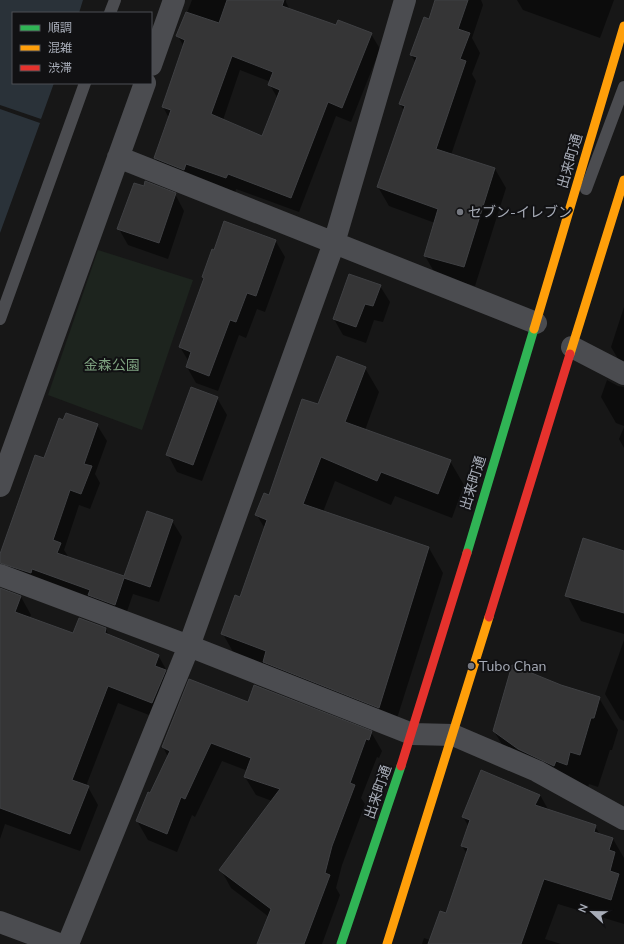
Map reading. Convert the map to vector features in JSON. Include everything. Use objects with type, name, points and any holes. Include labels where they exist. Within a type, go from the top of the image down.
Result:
[{"type":"main road","name":"出来町通","points":[[341,944],[412,734],[624,26]]},
{"type":"main road","points":[[387,944],[624,180]]},
{"type":"street","points":[[152,62],[174,0]]},
{"type":"street","points":[[68,944],[189,646],[334,243],[405,0]]},
{"type":"street","points":[[0,486],[145,84]]},
{"type":"street","points":[[118,157],[536,323]]},
{"type":"street","points":[[572,347],[624,374]]},
{"type":"street","points":[[0,574],[189,646],[412,734],[453,735],[537,771],[624,819]]},
{"type":"street","points":[[0,922],[59,944]]},
{"type":"lane","points":[[110,12],[115,0]]},
{"type":"lane","points":[[0,319],[85,84]]},
{"type":"lane","points":[[536,323],[624,87]]},
{"type":"green space","name":"金森公園","points":[[98,250],[193,280],[142,430],[48,395]]},
{"type":"shaded area","points":[[0,0],[83,0],[79,12],[12,12],[12,84],[54,84],[41,119],[0,105]]},
{"type":"shaded area","points":[[0,109],[40,123],[0,233]]},
{"type":"building","points":[[227,0],[284,0],[282,6],[336,25],[338,20],[372,33],[342,108],[328,102],[291,198],[228,174],[226,178],[186,164],[184,170],[154,158],[171,110],[162,107],[185,40],[176,36],[186,12],[219,23]],"holes":[[[232,56],[273,72],[268,85],[280,90],[262,136],[211,114]]]},
{"type":"building","points":[[435,0],[468,0],[458,29],[470,33],[460,59],[466,61],[436,149],[495,168],[464,267],[424,256],[438,209],[377,187],[405,106],[399,104],[417,57],[410,55],[424,17],[429,19]]},
{"type":"building","points":[[145,181],[176,193],[159,243],[117,229],[134,183],[144,186]]},
{"type":"building","points":[[224,221],[276,240],[256,296],[247,293],[236,322],[230,320],[209,376],[186,367],[191,352],[179,347],[204,278],[202,277],[212,249],[214,250]]},
{"type":"building","points":[[349,274],[381,285],[373,306],[365,304],[356,327],[333,319]]},
{"type":"building","points":[[337,356],[366,367],[345,422],[451,460],[438,494],[381,472],[377,481],[321,457],[303,504],[429,547],[379,708],[263,662],[266,651],[221,634],[235,595],[240,597],[267,520],[255,515],[264,493],[269,495],[302,399],[318,404]]},
{"type":"building","points":[[191,387],[218,397],[193,465],[166,455]]},
{"type":"building","points":[[66,413],[98,424],[84,464],[92,466],[81,494],[70,490],[53,540],[61,543],[57,553],[124,576],[147,511],[173,520],[150,587],[124,578],[115,605],[88,595],[90,590],[32,569],[31,573],[0,563],[0,554],[35,455],[44,458],[59,418],[63,420]]},
{"type":"building","points":[[583,538],[624,551],[624,613],[565,596]]},
{"type":"building","points":[[0,588],[21,596],[15,612],[73,633],[79,618],[106,628],[105,633],[159,655],[155,666],[166,670],[152,703],[108,686],[72,780],[89,786],[70,834],[0,808]]},
{"type":"building","points":[[512,665],[561,685],[600,697],[594,718],[591,718],[580,755],[570,752],[567,765],[556,761],[554,766],[518,749],[493,731]]},
{"type":"building","points":[[189,679],[248,702],[254,685],[372,731],[369,740],[366,739],[350,783],[355,785],[332,846],[325,873],[330,875],[304,944],[257,944],[271,909],[219,870],[280,789],[244,777],[251,758],[211,743],[185,799],[181,797],[167,834],[136,821],[148,792],[150,793],[170,751],[162,747]]},
{"type":"building","points":[[481,770],[540,795],[535,805],[596,825],[594,832],[613,838],[609,850],[615,852],[610,871],[619,874],[611,900],[544,879],[521,944],[428,944],[440,911],[446,913],[468,848],[461,846],[470,820],[462,817]]},
{"type":"traffic: fast","points":[[467,553],[534,329]]},
{"type":"traffic: fast","points":[[341,944],[401,766]]},
{"type":"traffic: slow","points":[[534,329],[624,26]]},
{"type":"traffic: slow","points":[[570,354],[624,180]]},
{"type":"traffic: slow","points":[[387,944],[489,617]]},
{"type":"traffic: jam","points":[[489,617],[570,354]]},
{"type":"traffic: jam","points":[[401,766],[467,553]]},
{"type":"place","name":"セブン-イレブン","points":[[460,212]]},
{"type":"place","name":"Tubo Chan","points":[[471,666]]}]
